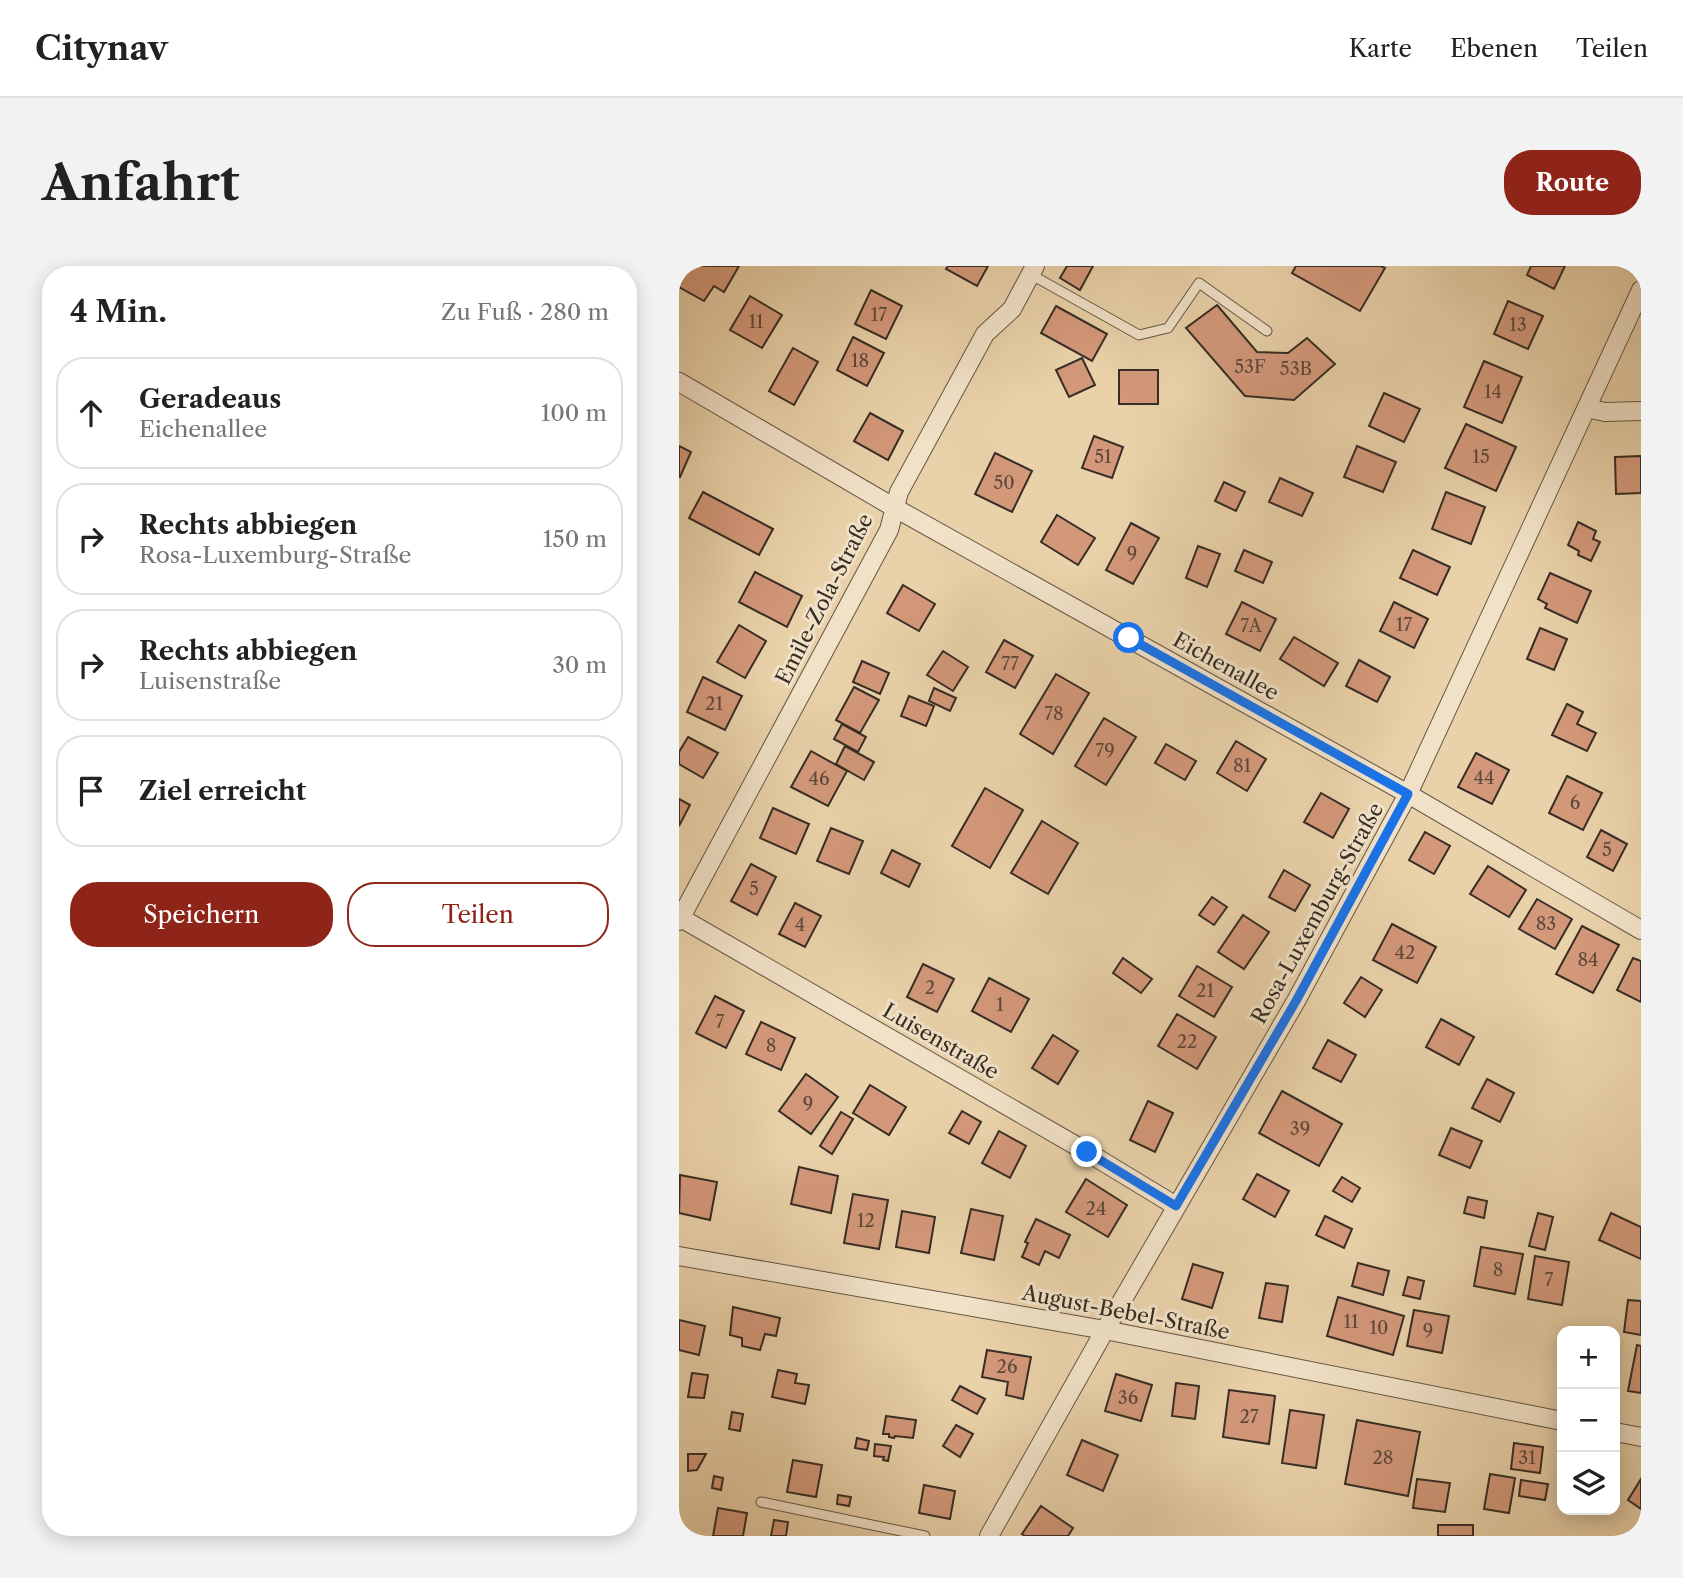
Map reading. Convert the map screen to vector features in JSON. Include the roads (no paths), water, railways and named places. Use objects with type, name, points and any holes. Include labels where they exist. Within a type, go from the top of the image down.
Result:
[{"type":"street","name":"Emile-Zola-Straße","points":[[680,920],[889,530],[899,492],[985,334],[1013,309],[1032,270]]},
{"type":"street","name":"Rosa-Luxemburg-Straße","points":[[989,1536],[1296,1001],[1408,794],[1641,290]]},
{"type":"street","name":"Eichenallee","points":[[679,382],[895,508],[1408,794],[1641,930]]},
{"type":"street","points":[[1587,408],[1605,412],[1641,411]]},
{"type":"street","name":"Luisenstraße","points":[[680,920],[1087,1152],[1176,1206]]},
{"type":"street","name":"August-Bebel-Straße","points":[[679,1256],[1105,1330],[1557,1420]]},
{"type":"street","points":[[1620,1433],[1641,1437]]},
{"type":"lane","points":[[1032,270],[1139,335],[1168,328],[1199,283],[1267,331]]},
{"type":"lane","points":[[761,1503],[925,1536]]}]
